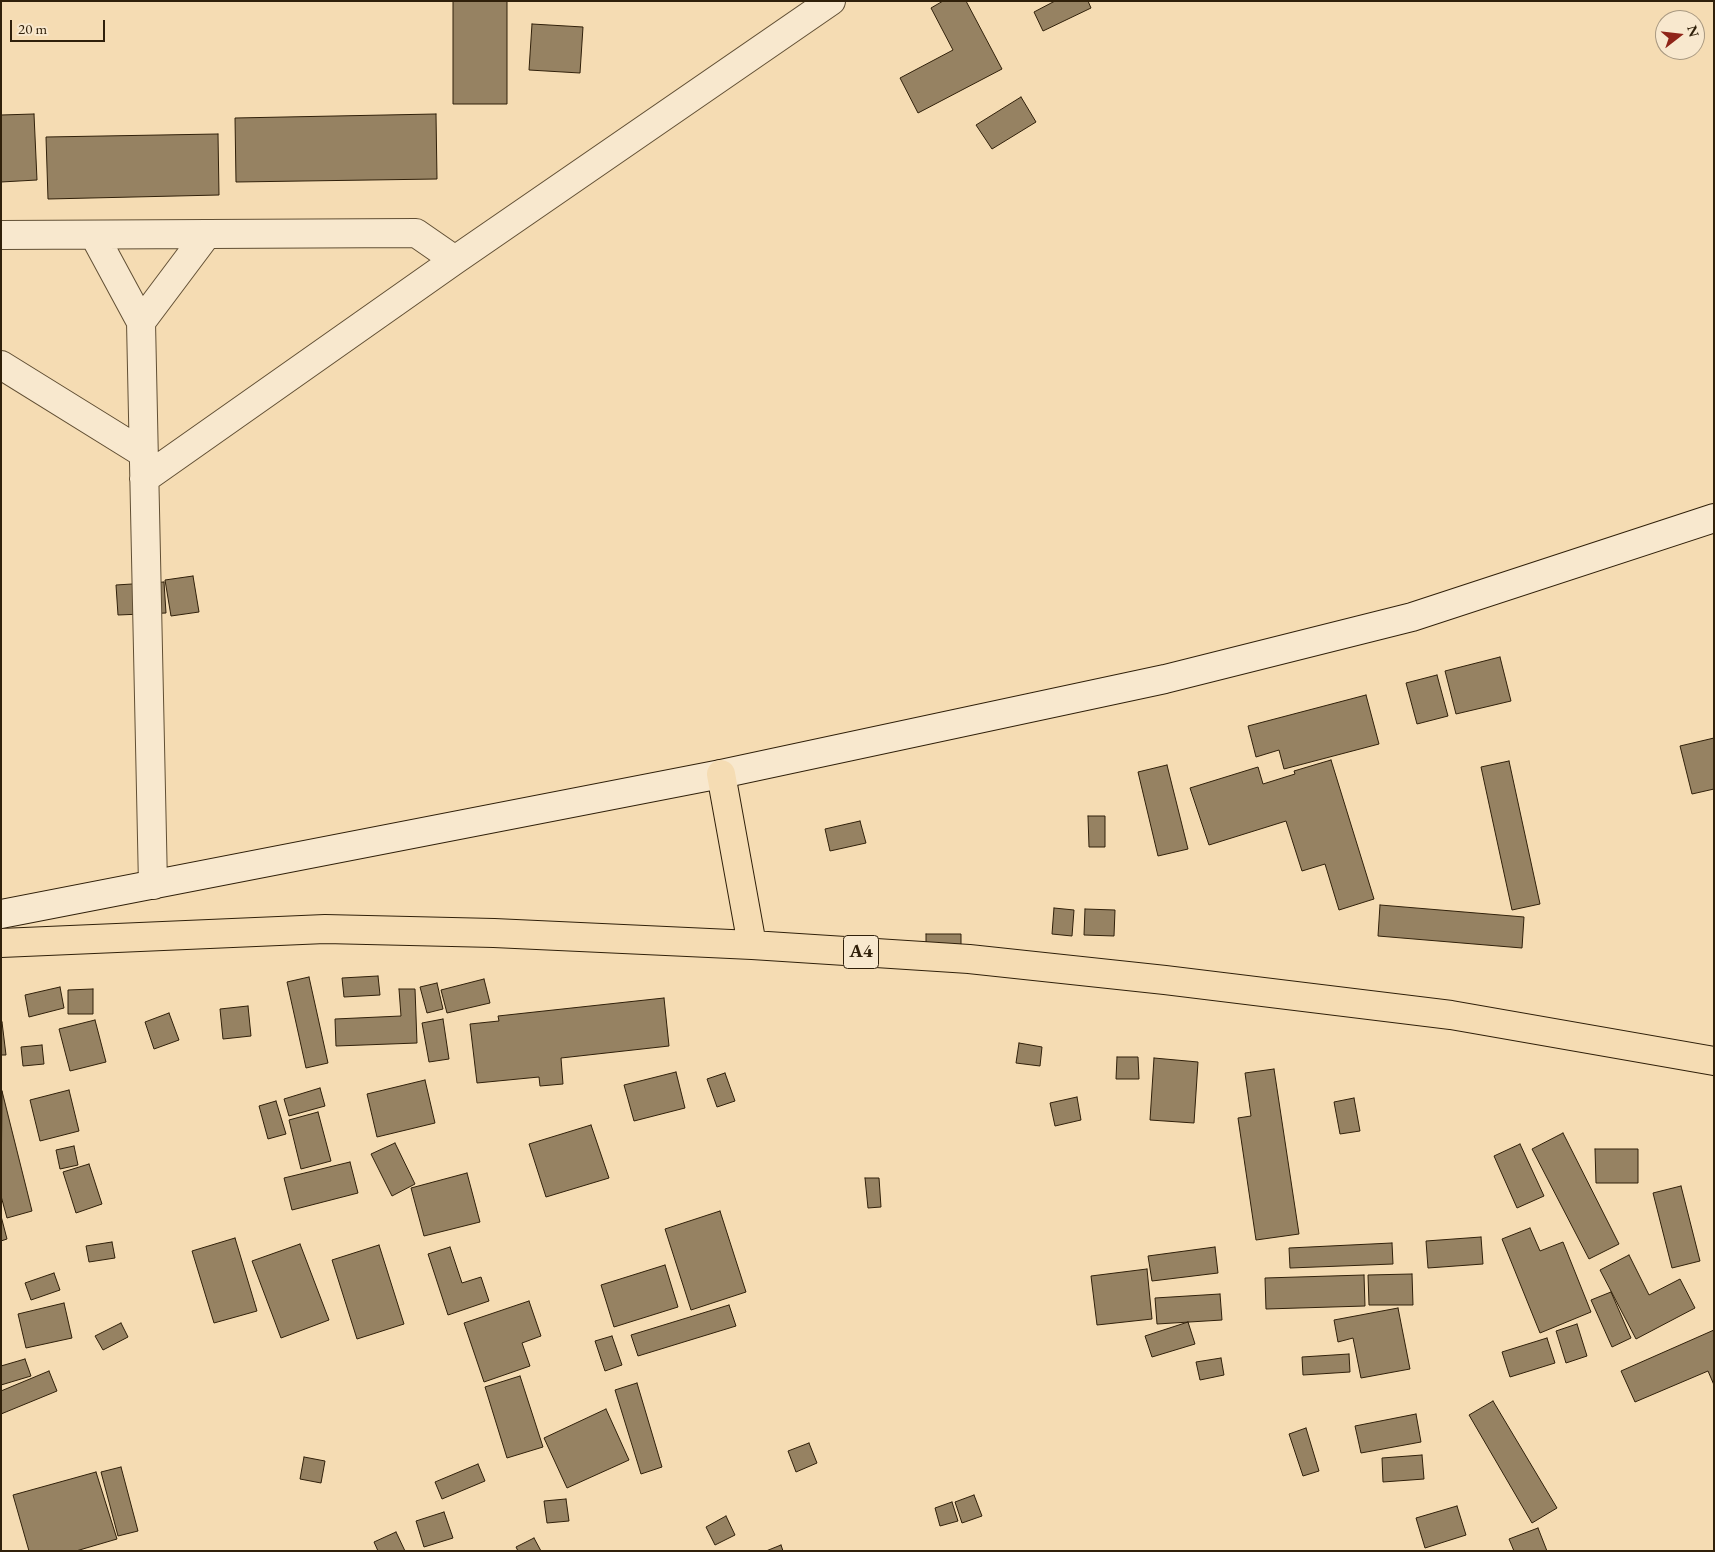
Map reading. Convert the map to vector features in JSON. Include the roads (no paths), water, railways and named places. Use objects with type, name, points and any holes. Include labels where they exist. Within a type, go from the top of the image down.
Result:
[{"type":"highway","points":[[721,774],[752,945]]},
{"type":"highway","name":"A4","points":[[1,943],[324,929],[752,945],[968,959],[1165,980],[1451,1015],[1714,1061]]},
{"type":"street","points":[[144,466],[454,260],[831,1]]},
{"type":"street","points":[[1,235],[416,233],[454,260]]},
{"type":"street","points":[[94,234],[141,322],[153,885]]},
{"type":"street","points":[[141,322],[207,234]]},
{"type":"street","points":[[1,365],[144,466]]},
{"type":"street","points":[[1,914],[721,774],[1165,679],[1403,619],[1714,518]]}]
